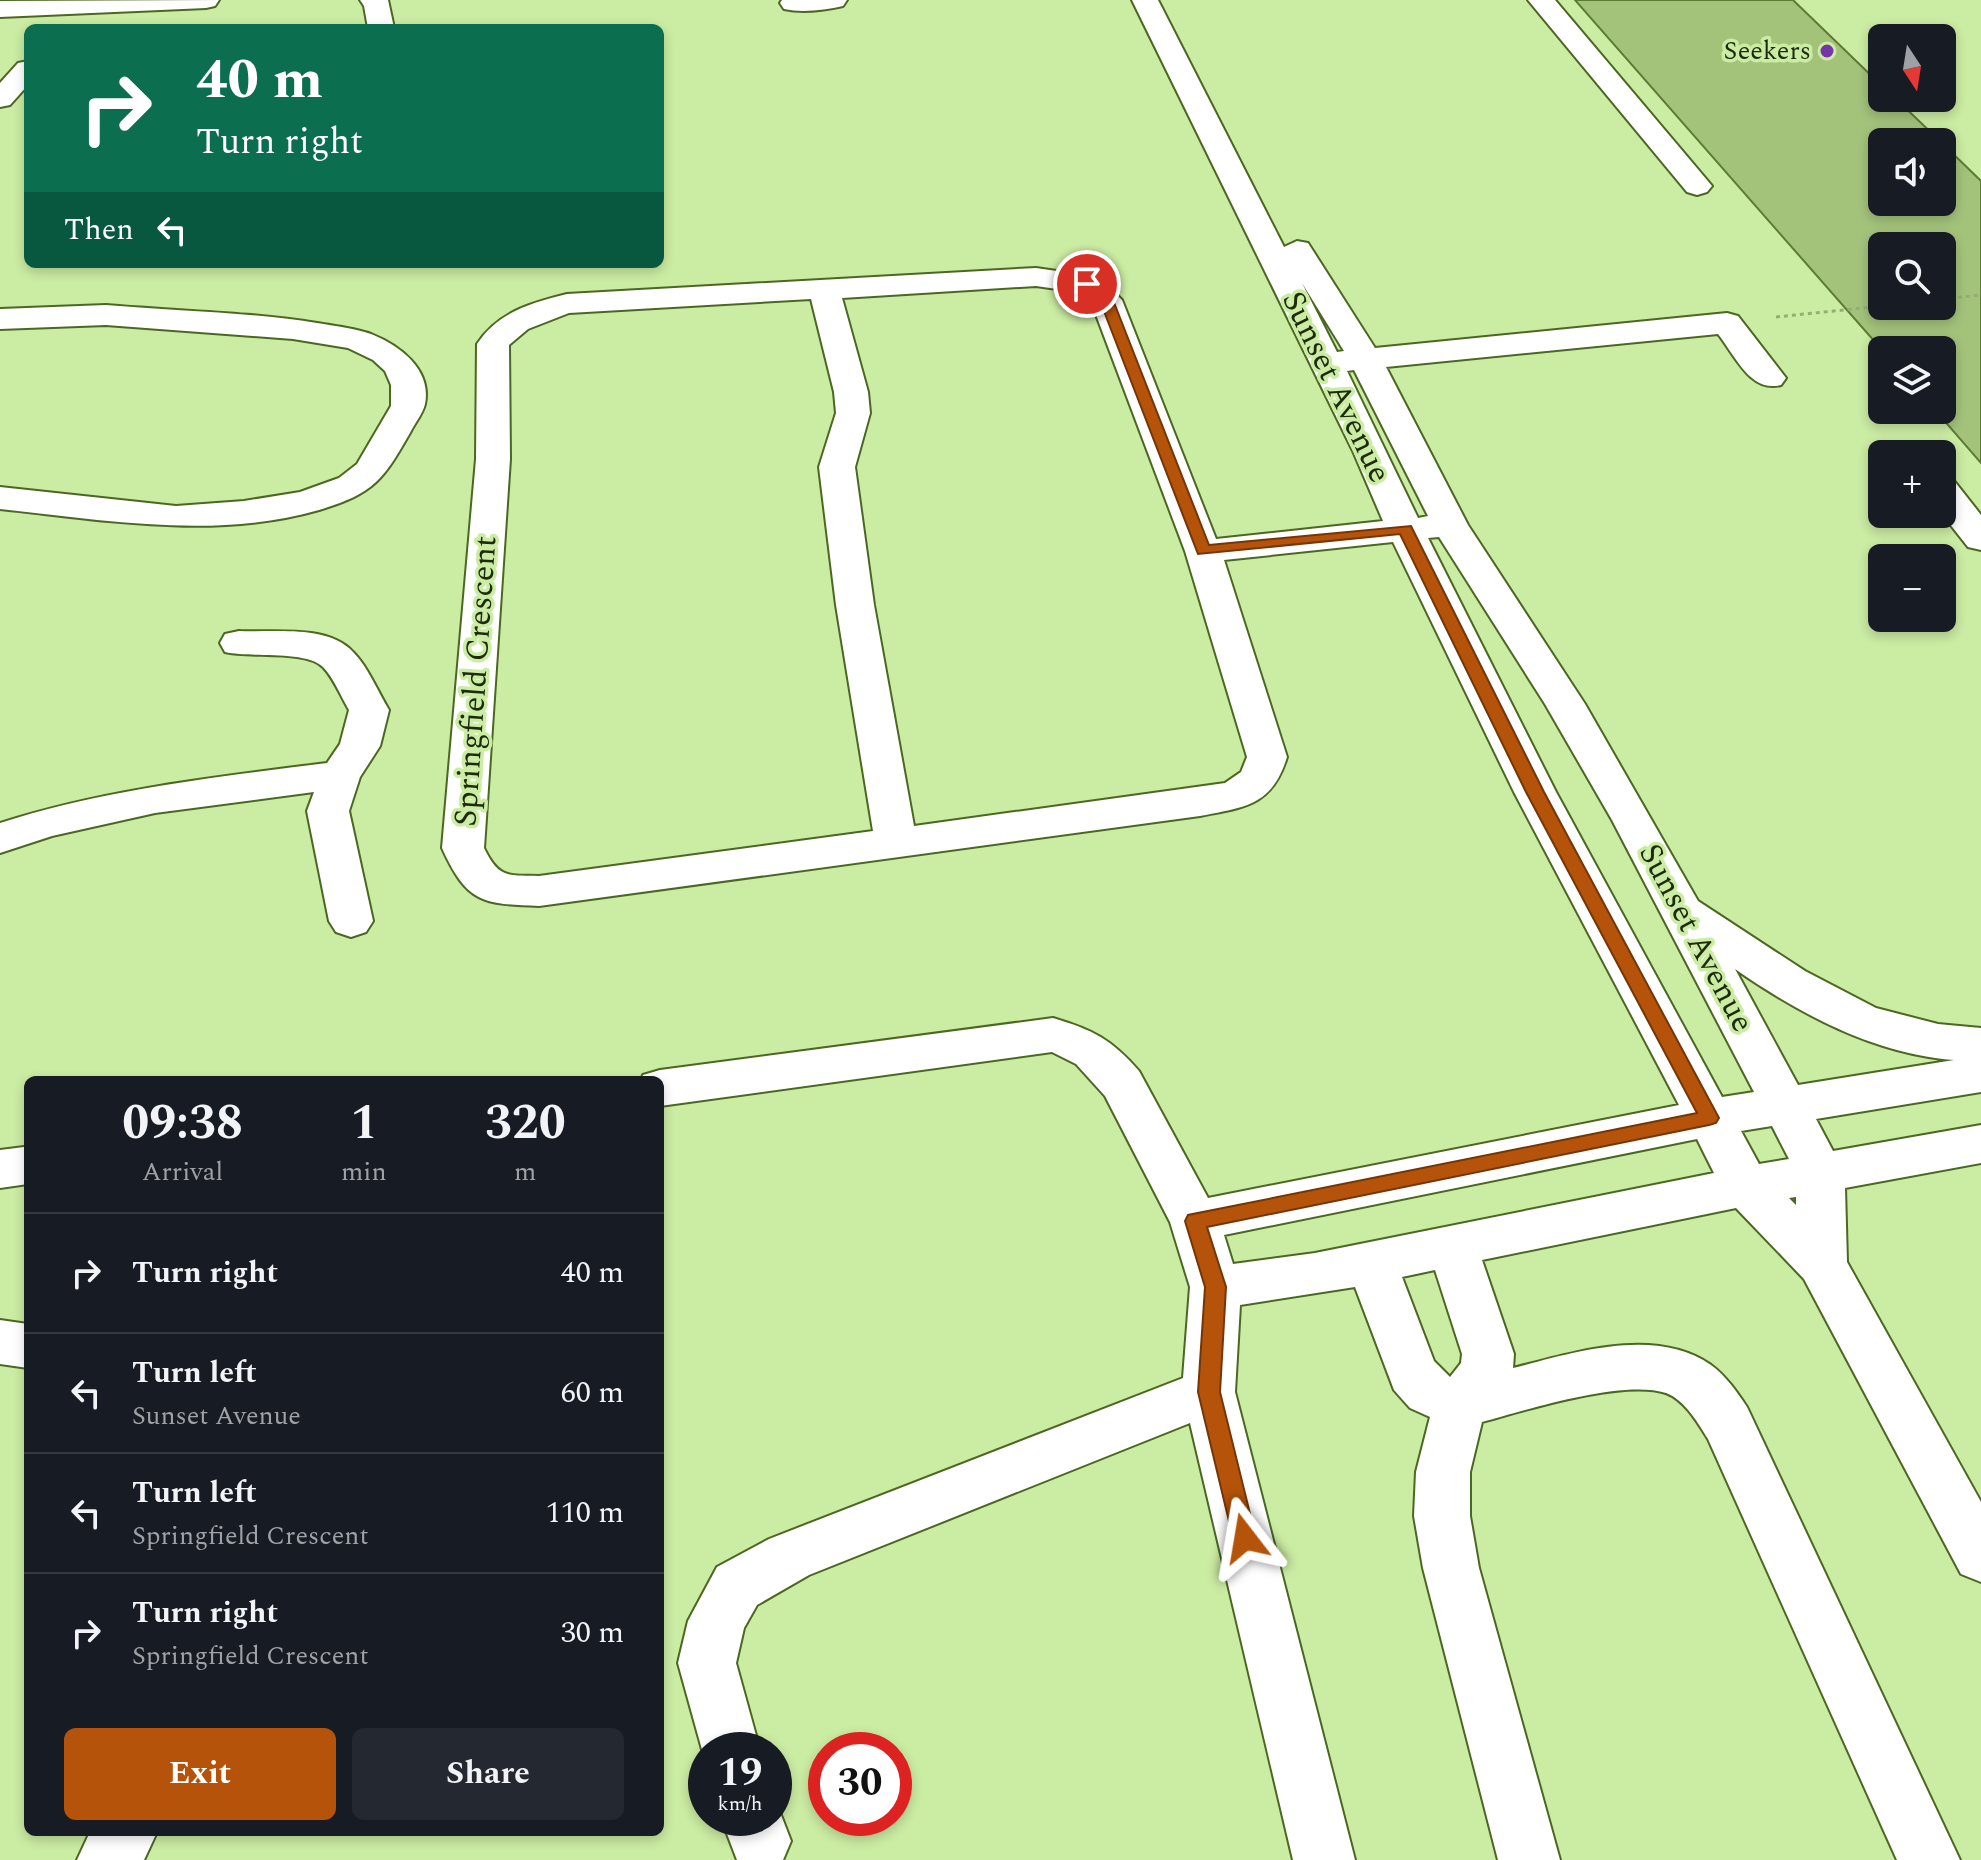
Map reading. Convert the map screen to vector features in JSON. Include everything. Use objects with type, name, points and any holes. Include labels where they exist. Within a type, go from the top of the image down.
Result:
[{"type":"street","points":[[0,9],[206,0]]},
{"type":"street","points":[[373,0],[377,3],[381,24]]},
{"type":"street","points":[[793,3],[834,0]]},
{"type":"street","name":"Sunset Avenue","points":[[1145,0],[1326,364],[1428,527],[1565,704],[1633,820],[1820,1172],[1822,1264]]},
{"type":"street","name":"Sunset Avenue","points":[[1166,0],[1290,240],[1364,357],[1428,527],[1535,792],[1746,1186],[1822,1264],[1981,1556]]},
{"type":"street","points":[[1541,0],[1697,186]]},
{"type":"street","points":[[71,24],[89,5]]},
{"type":"street","points":[[0,99],[24,73]]},
{"type":"street","points":[[0,106],[24,111]]},
{"type":"street","name":"Springfield Crescent","points":[[1036,277],[1087,284],[1106,300],[1203,551],[1267,757],[1261,780],[1236,794],[1200,802],[539,891],[486,886],[475,876],[463,848],[493,459],[493,344],[502,332],[521,319],[567,304],[1036,277]]},
{"type":"street","points":[[824,289],[851,392],[853,413],[837,467],[855,605],[896,843]]},
{"type":"street","points":[[1328,300],[1399,340],[1456,349]]},
{"type":"street","points":[[0,319],[106,315],[293,329],[357,340],[385,353],[400,367],[408,385],[408,406],[371,470],[352,486],[319,499],[244,512],[176,517],[0,498]]},
{"type":"street","points":[[1326,364],[1364,357],[1727,323],[1769,378]]},
{"type":"street","points":[[1956,508],[1981,539]]},
{"type":"street","points":[[1203,551],[1428,527]]},
{"type":"street","points":[[239,643],[321,647],[339,660],[369,710],[360,746],[340,775],[328,811],[351,921]]},
{"type":"street","points":[[0,838],[46,823],[155,799],[340,775]]},
{"type":"street","points":[[1680,910],[1836,1011],[1890,1033],[1943,1045],[1981,1045]]},
{"type":"street","points":[[664,1087],[1053,1035],[1086,1045],[1122,1084],[1195,1221],[1215,1287],[1209,1392],[1324,1860]]},
{"type":"street","points":[[1195,1221],[1709,1118],[1786,1108],[1981,1074]]},
{"type":"street","points":[[1215,1287],[1315,1274],[1746,1186],[1981,1144]]},
{"type":"street","points":[[1452,1246],[1488,1354],[1486,1371],[1459,1405],[1443,1472],[1442,1516],[1451,1568],[1529,1860]]},
{"type":"street","points":[[1371,1262],[1413,1374],[1429,1392],[1459,1405],[1600,1373],[1644,1367],[1677,1373],[1705,1391],[1728,1424],[1929,1860]]},
{"type":"street","points":[[0,1342],[24,1345]]},
{"type":"street","points":[[725,1732],[707,1663],[717,1621],[737,1586],[789,1557],[1209,1392]]},
{"type":"street","points":[[108,1860],[123,1836]]},
{"type":"path","points":[[1956,298],[1981,295]]},
{"type":"path","points":[[1727,323],[1868,308]]},
{"type":"building","points":[[1575,0],[1793,0],[1868,72],[1868,112],[1910,112],[1926,128],[1868,128],[1868,216],[1956,216],[1956,157],[1981,181],[1981,463],[1947,424],[1956,424],[1956,336],[1870,336]]},
{"type":"place","name":"Seekers","points":[[1827,51]]},
{"type":"route","points":[[1087,284],[1106,300],[1203,551],[1405,529],[1535,792],[1709,1118],[1195,1221],[1215,1287],[1209,1392],[1245,1538]]}]
